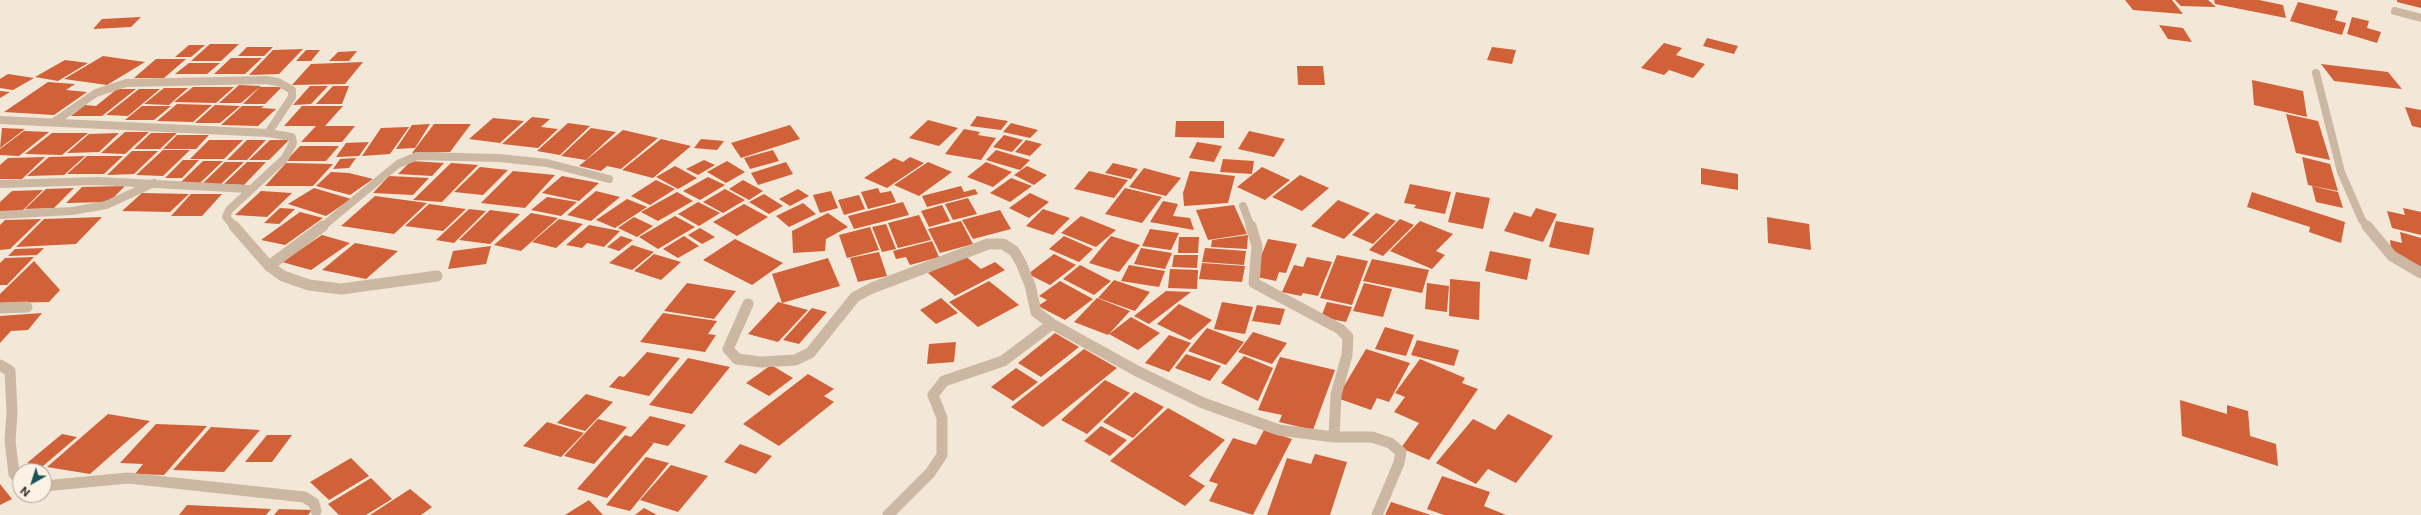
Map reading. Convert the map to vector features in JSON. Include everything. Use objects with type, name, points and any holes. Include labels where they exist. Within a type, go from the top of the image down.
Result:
[{"type":"street","points":[[2395,11],[2421,18]]},
{"type":"street","points":[[2316,73],[2340,172],[2362,220],[2392,256],[2421,273]]},
{"type":"street","points":[[54,122],[96,93],[126,83],[266,80],[278,82],[292,90],[292,98],[268,133]]},
{"type":"street","points":[[0,120],[268,133],[292,137],[293,143],[277,166],[228,210],[226,217],[269,266],[283,276],[309,285],[341,289],[437,276]]},
{"type":"street","points":[[269,266],[345,209],[398,164],[417,156],[499,158],[547,163],[609,180]]},
{"type":"street","points":[[0,184],[98,181],[156,183],[249,190]]},
{"type":"street","points":[[0,215],[72,211],[106,205],[156,183]]},
{"type":"street","points":[[1243,206],[1254,233],[1257,246],[1254,283],[1260,288],[1340,329],[1348,337],[1347,355],[1336,395],[1334,437]]},
{"type":"street","points":[[748,304],[728,349],[737,359],[761,362],[795,360],[810,353],[855,297],[872,288],[988,244],[1003,244],[1014,251],[1021,263],[1030,285],[1036,312],[1052,324],[1203,403],[1279,430],[1334,437],[1372,437],[1390,443],[1401,452],[1399,463],[1378,515]]},
{"type":"street","points":[[0,308],[27,307]]},
{"type":"street","points":[[888,515],[930,473],[942,456],[942,418],[933,395],[944,381],[1003,361],[1052,324]]},
{"type":"street","points":[[0,365],[10,371],[12,412],[10,441],[13,463]]},
{"type":"street","points":[[52,485],[128,478],[304,497],[314,503],[316,511]]},
{"type":"building","points":[[2125,0],[2172,0],[2183,14],[2133,10]]},
{"type":"building","points":[[2175,0],[2208,0],[2216,7],[2181,6]]},
{"type":"building","points":[[2214,0],[2259,0],[2283,5],[2286,18],[2215,4]]},
{"type":"building","points":[[2397,0],[2421,0],[2421,8],[2397,2]]},
{"type":"building","points":[[2298,2],[2338,11],[2335,20],[2346,23],[2342,35],[2290,21]]},
{"type":"building","points":[[141,17],[131,27],[93,29],[102,19]]},
{"type":"building","points":[[2352,17],[2369,21],[2367,28],[2381,32],[2377,43],[2347,34]]},
{"type":"building","points":[[2159,25],[2183,28],[2192,42],[2168,39]]},
{"type":"building","points":[[1707,38],[1738,46],[1734,54],[1703,46]]},
{"type":"building","points":[[1664,43],[1682,48],[1676,55],[1705,64],[1693,78],[1669,70],[1664,75],[1641,68]]},
{"type":"building","points":[[210,44],[239,44],[221,61],[191,61]]},
{"type":"building","points":[[189,45],[205,45],[191,57],[175,57]]},
{"type":"building","points":[[247,47],[273,47],[264,56],[238,56]]},
{"type":"building","points":[[1492,47],[1516,50],[1512,64],[1487,60]]},
{"type":"building","points":[[303,49],[279,74],[249,75],[273,50]]},
{"type":"building","points":[[306,50],[320,50],[311,61],[296,61]]},
{"type":"building","points":[[357,51],[349,61],[329,61],[338,52]]},
{"type":"building","points":[[103,56],[145,62],[107,85],[64,79]]},
{"type":"building","points":[[231,58],[262,58],[245,74],[214,74]]},
{"type":"building","points":[[156,59],[186,59],[164,78],[134,78]]},
{"type":"building","points":[[65,60],[88,63],[58,81],[35,77]]},
{"type":"building","points":[[363,62],[345,84],[292,85],[311,64]]},
{"type":"building","points":[[189,63],[220,63],[207,74],[175,74]]},
{"type":"building","points":[[2321,64],[2388,72],[2402,89],[2334,81]]},
{"type":"building","points":[[1297,66],[1323,66],[1325,85],[1298,85]]},
{"type":"building","points":[[8,74],[34,78],[13,90],[0,88],[0,79]]},
{"type":"building","points":[[2252,80],[2303,91],[2307,117],[2254,105]]},
{"type":"building","points":[[48,82],[75,84],[66,90],[87,92],[54,115],[4,112]]},
{"type":"building","points":[[239,85],[261,86],[241,103],[219,103]]},
{"type":"building","points":[[310,86],[328,86],[311,104],[293,105]]},
{"type":"building","points":[[333,86],[349,86],[342,104],[316,104]]},
{"type":"building","points":[[193,87],[234,87],[216,103],[174,102]]},
{"type":"building","points":[[260,87],[282,87],[265,104],[243,104]]},
{"type":"building","points":[[164,88],[188,88],[169,105],[144,104]]},
{"type":"building","points":[[117,89],[136,89],[102,116],[71,116],[85,105],[96,106]]},
{"type":"building","points":[[139,89],[160,89],[128,116],[106,115]]},
{"type":"building","points":[[0,91],[10,92],[0,98]]},
{"type":"building","points":[[177,104],[212,105],[193,122],[157,121]]},
{"type":"building","points":[[215,105],[240,106],[220,123],[195,123]]},
{"type":"building","points":[[142,106],[171,106],[154,120],[125,120]]},
{"type":"building","points":[[242,106],[264,106],[261,108],[276,109],[258,126],[221,125]]},
{"type":"building","points":[[302,106],[343,106],[325,126],[355,126],[342,142],[301,142],[316,126],[284,126]]},
{"type":"building","points":[[2405,107],[2421,110],[2421,128],[2412,126]]},
{"type":"building","points":[[2286,114],[2318,121],[2330,160],[2296,153]]},
{"type":"building","points":[[977,116],[1008,121],[1001,130],[970,126]]},
{"type":"building","points":[[532,117],[550,119],[541,127],[558,129],[538,148],[502,144]]},
{"type":"building","points":[[493,118],[524,121],[500,143],[469,139]]},
{"type":"building","points":[[928,120],[958,128],[939,146],[909,138]]},
{"type":"building","points":[[1176,121],[1224,121],[1224,138],[1175,137]]},
{"type":"building","points":[[568,123],[590,126],[560,155],[537,151]]},
{"type":"building","points":[[1011,123],[1038,130],[1030,138],[1003,132]]},
{"type":"building","points":[[430,124],[415,148],[396,149],[412,125]]},
{"type":"building","points":[[434,124],[471,124],[450,152],[412,153]]},
{"type":"building","points":[[790,125],[800,139],[741,158],[731,143]]},
{"type":"building","points":[[409,127],[390,154],[362,156],[381,128]]},
{"type":"building","points":[[2,128],[25,129],[0,148]]},
{"type":"building","points":[[591,128],[616,132],[586,160],[561,156]]},
{"type":"building","points":[[964,129],[980,132],[978,135],[996,138],[981,160],[945,154]]},
{"type":"building","points":[[623,130],[658,138],[621,169],[607,166],[601,171],[579,166]]},
{"type":"building","points":[[24,131],[49,132],[19,156],[0,155],[0,149]]},
{"type":"building","points":[[1249,131],[1285,139],[1274,157],[1238,149]]},
{"type":"building","points":[[125,132],[149,132],[125,154],[101,153]]},
{"type":"building","points":[[52,133],[88,133],[62,155],[25,154]]},
{"type":"building","points":[[119,133],[99,152],[67,153],[89,134]]},
{"type":"building","points":[[151,133],[177,133],[160,149],[134,149]]},
{"type":"building","points":[[177,135],[209,135],[196,149],[163,149]]},
{"type":"building","points":[[1004,135],[1023,140],[1012,152],[993,147]]},
{"type":"building","points":[[661,139],[691,146],[653,178],[622,170]]},
{"type":"building","points":[[701,139],[724,141],[717,150],[694,148]]},
{"type":"building","points":[[209,140],[243,140],[224,159],[190,159]]},
{"type":"building","points":[[247,140],[266,140],[247,160],[227,160]]},
{"type":"building","points":[[270,140],[289,140],[269,160],[249,160]]},
{"type":"building","points":[[1026,140],[1042,144],[1030,156],[1015,152]]},
{"type":"building","points":[[369,142],[359,156],[336,157],[346,143]]},
{"type":"building","points":[[1197,142],[1222,146],[1214,162],[1189,158]]},
{"type":"building","points":[[300,146],[339,146],[326,161],[286,161]]},
{"type":"building","points":[[163,150],[190,150],[163,176],[136,175]]},
{"type":"building","points":[[773,150],[779,161],[750,169],[744,158]]},
{"type":"building","points":[[996,150],[1030,160],[1020,170],[986,160]]},
{"type":"building","points":[[132,151],[158,151],[134,174],[107,175]]},
{"type":"building","points":[[85,156],[64,175],[27,176],[49,157]]},
{"type":"building","points":[[87,156],[123,156],[104,174],[67,174]]},
{"type":"building","points":[[45,157],[22,179],[0,179],[0,165],[8,158]]},
{"type":"building","points":[[910,157],[924,163],[887,188],[864,178],[894,158],[903,162]]},
{"type":"building","points":[[2302,157],[2330,164],[2338,191],[2308,185]]},
{"type":"building","points":[[356,158],[349,168],[333,169],[340,159]]},
{"type":"building","points":[[1223,159],[1254,161],[1252,174],[1220,172]]},
{"type":"building","points":[[183,160],[199,160],[182,178],[165,178]]},
{"type":"building","points":[[704,160],[715,165],[698,175],[686,169]]},
{"type":"building","points":[[203,161],[223,161],[200,183],[180,183]]},
{"type":"building","points":[[411,161],[444,163],[432,176],[398,174]]},
{"type":"building","points":[[727,161],[745,172],[726,183],[707,172]]},
{"type":"building","points":[[225,162],[244,162],[221,184],[202,184]]},
{"type":"building","points":[[247,162],[266,162],[244,185],[224,184]]},
{"type":"building","points":[[786,162],[793,174],[758,185],[751,173]]},
{"type":"building","points":[[928,162],[952,172],[919,196],[894,185]]},
{"type":"building","points":[[986,162],[1012,172],[993,187],[967,177]]},
{"type":"building","points":[[286,163],[333,164],[313,186],[265,186]]},
{"type":"building","points":[[451,163],[478,165],[442,202],[413,200]]},
{"type":"building","points":[[1113,163],[1138,169],[1131,179],[1105,173]]},
{"type":"building","points":[[675,166],[697,178],[678,189],[656,177]]},
{"type":"building","points":[[1027,166],[1047,175],[1034,185],[1014,175]]},
{"type":"building","points":[[480,167],[508,170],[483,195],[454,192]]},
{"type":"building","points":[[1262,167],[1290,180],[1265,200],[1237,187]]},
{"type":"building","points":[[1144,168],[1181,178],[1166,196],[1129,187]]},
{"type":"building","points":[[1701,168],[1738,174],[1738,190],[1701,184]]},
{"type":"building","points":[[513,171],[555,175],[525,208],[481,203]]},
{"type":"building","points":[[1089,171],[1128,180],[1114,198],[1074,189]]},
{"type":"building","points":[[1190,171],[1235,176],[1228,203],[1184,206],[1183,193]]},
{"type":"building","points":[[331,172],[349,173],[373,179],[350,195],[316,186]]},
{"type":"building","points":[[1300,175],[1329,188],[1302,211],[1272,197]]},
{"type":"building","points":[[389,176],[429,178],[413,195],[373,193]]},
{"type":"building","points":[[562,176],[599,183],[579,201],[542,193]]},
{"type":"building","points":[[708,177],[725,185],[700,200],[683,191]]},
{"type":"building","points":[[1011,178],[1032,186],[1010,202],[990,193]]},
{"type":"building","points":[[656,180],[675,189],[650,205],[631,196]]},
{"type":"building","points":[[743,180],[763,191],[749,200],[729,189]]},
{"type":"building","points":[[1410,184],[1451,192],[1445,214],[1414,208],[1416,205],[1404,203]]},
{"type":"building","points":[[125,186],[109,202],[66,203],[82,187]]},
{"type":"building","points":[[961,186],[964,192],[975,189],[978,194],[927,207],[922,196]]},
{"type":"building","points":[[2312,186],[2338,192],[2343,208],[2316,202]]},
{"type":"building","points":[[74,188],[54,208],[25,209],[46,189]]},
{"type":"building","points":[[314,188],[351,199],[326,216],[288,204]]},
{"type":"building","points":[[878,188],[880,193],[891,191],[896,202],[868,209],[861,192]]},
{"type":"building","points":[[1125,188],[1162,197],[1142,223],[1105,214]]},
{"type":"building","points":[[725,189],[745,200],[723,213],[703,202]]},
{"type":"building","points":[[798,189],[809,196],[790,206],[779,199]]},
{"type":"building","points":[[43,190],[22,211],[0,211],[0,202],[12,191]]},
{"type":"building","points":[[261,191],[292,193],[267,217],[235,215]]},
{"type":"building","points":[[596,191],[620,197],[591,221],[567,215]]},
{"type":"building","points":[[831,191],[838,208],[820,213],[813,195]]},
{"type":"building","points":[[677,192],[693,201],[658,221],[641,212]]},
{"type":"building","points":[[1456,192],[1490,198],[1483,229],[1448,222]]},
{"type":"building","points":[[2252,192],[2345,222],[2341,243],[2309,232],[2310,227],[2247,207]]},
{"type":"building","points":[[142,193],[189,194],[170,212],[122,211]]},
{"type":"building","points":[[1030,193],[1049,202],[1029,218],[1009,208]]},
{"type":"building","points":[[191,194],[222,194],[202,216],[171,216]]},
{"type":"building","points":[[764,194],[783,206],[769,214],[749,202]]},
{"type":"building","points":[[859,195],[865,209],[844,215],[838,200]]},
{"type":"building","points":[[375,196],[427,203],[394,234],[341,226]]},
{"type":"building","points":[[547,197],[577,202],[561,216],[531,210]]},
{"type":"building","points":[[968,198],[977,214],[953,220],[945,204]]},
{"type":"building","points":[[627,199],[647,207],[615,228],[596,220]]},
{"type":"building","points":[[1338,200],[1370,213],[1344,239],[1311,226]]},
{"type":"building","points":[[1163,201],[1178,204],[1173,216],[1190,218],[1194,230],[1150,222]]},
{"type":"building","points":[[698,202],[720,213],[699,226],[678,214]]},
{"type":"building","points":[[903,202],[909,215],[854,229],[848,216]]},
{"type":"building","points":[[803,203],[816,214],[789,227],[776,216]]},
{"type":"building","points":[[429,204],[466,209],[443,231],[405,226]]},
{"type":"building","points":[[744,204],[768,217],[737,236],[713,222]]},
{"type":"building","points":[[942,205],[950,221],[929,227],[921,211]]},
{"type":"building","points":[[1234,205],[1247,234],[1208,240],[1196,210]]},
{"type":"building","points":[[280,208],[295,209],[279,224],[264,223]]},
{"type":"building","points":[[1536,208],[1557,214],[1543,242],[1504,231],[1514,212],[1531,217]]},
{"type":"building","points":[[2403,208],[2421,212],[2421,235],[2392,228],[2387,211],[2405,215]]},
{"type":"building","points":[[469,209],[486,211],[454,243],[436,240]]},
{"type":"building","points":[[1043,209],[1070,218],[1053,235],[1026,226]]},
{"type":"building","points":[[490,210],[520,214],[490,244],[459,240]]},
{"type":"building","points":[[1000,210],[1011,229],[973,239],[962,220]]},
{"type":"building","points":[[300,212],[323,218],[285,245],[261,240]]},
{"type":"building","points":[[531,213],[558,218],[521,251],[494,245]]},
{"type":"building","points":[[828,213],[848,227],[826,239],[825,251],[793,253],[792,231]]},
{"type":"building","points":[[1376,213],[1396,221],[1373,244],[1352,235]]},
{"type":"building","points":[[919,215],[931,240],[898,248],[888,223]]},
{"type":"building","points":[[675,216],[695,227],[658,249],[639,237]]},
{"type":"building","points":[[1081,216],[1116,230],[1096,247],[1061,233]]},
{"type":"building","points":[[102,217],[76,244],[16,247],[44,219]]},
{"type":"building","points":[[634,217],[653,226],[637,237],[618,228]]},
{"type":"building","points":[[1767,217],[1809,224],[1811,250],[1768,243]]},
{"type":"building","points":[[41,219],[10,249],[0,250],[0,225],[5,220]]},
{"type":"building","points":[[559,219],[583,224],[556,248],[532,242]]},
{"type":"building","points":[[1400,219],[1414,225],[1383,256],[1369,250]]},
{"type":"building","points":[[961,221],[973,244],[940,253],[928,229]]},
{"type":"building","points":[[1420,221],[1453,234],[1436,251],[1445,255],[1432,269],[1390,251]]},
{"type":"building","points":[[1556,221],[1594,228],[1589,255],[1549,247]]},
{"type":"building","points":[[886,224],[896,249],[882,252],[872,227]]},
{"type":"building","points":[[589,225],[620,231],[604,247],[587,243],[582,248],[566,245]]},
{"type":"building","points":[[870,227],[879,250],[847,258],[839,235]]},
{"type":"building","points":[[700,228],[715,237],[702,244],[688,235]]},
{"type":"building","points":[[1150,229],[1179,233],[1171,250],[1142,246]]},
{"type":"building","points":[[2400,232],[2421,238],[2421,267],[2392,255],[2390,240],[2402,243]]},
{"type":"building","points":[[322,235],[350,243],[311,270],[282,262]]},
{"type":"building","points":[[1248,235],[1247,249],[1211,247],[1212,240]]},
{"type":"building","points":[[621,236],[633,240],[619,251],[607,247]]},
{"type":"building","points":[[684,236],[699,246],[678,258],[663,249]]},
{"type":"building","points":[[1064,236],[1093,249],[1079,262],[1049,249]]},
{"type":"building","points":[[1111,236],[1140,245],[1119,272],[1089,263]]},
{"type":"building","points":[[1179,237],[1199,237],[1198,253],[1178,253]]},
{"type":"building","points":[[735,239],[783,263],[752,285],[703,260]]},
{"type":"building","points":[[1268,239],[1297,244],[1286,273],[1279,272],[1276,281],[1257,277],[1256,268]]},
{"type":"building","points":[[932,241],[939,257],[910,265],[906,257],[896,259],[893,251]]},
{"type":"building","points":[[355,243],[398,251],[366,279],[322,270]]},
{"type":"building","points":[[632,245],[654,252],[632,270],[609,263]]},
{"type":"building","points":[[491,246],[486,264],[448,269],[453,251]]},
{"type":"building","points":[[44,248],[37,255],[8,256],[15,249]]},
{"type":"building","points":[[1141,248],[1172,253],[1165,269],[1134,264]]},
{"type":"building","points":[[1205,248],[1246,251],[1244,265],[1202,262]]},
{"type":"building","points":[[1490,251],[1531,259],[1527,280],[1485,271]]},
{"type":"building","points":[[879,252],[887,276],[858,282],[850,258]]},
{"type":"building","points":[[654,254],[681,262],[661,280],[634,271]]},
{"type":"building","points":[[1054,254],[1076,265],[1050,285],[1028,274]]},
{"type":"building","points":[[964,255],[981,269],[995,262],[1005,270],[955,296],[928,273]]},
{"type":"building","points":[[1174,255],[1198,255],[1197,268],[1172,267]]},
{"type":"building","points":[[1337,255],[1368,261],[1352,305],[1320,298]]},
{"type":"building","points":[[34,257],[7,285],[0,285],[0,263],[5,258]]},
{"type":"building","points":[[1307,257],[1332,262],[1318,296],[1303,293],[1301,296],[1282,292],[1294,265],[1303,267]]},
{"type":"building","points":[[828,258],[840,286],[782,303],[772,274]]},
{"type":"building","points":[[1372,259],[1429,270],[1422,293],[1363,281]]},
{"type":"building","points":[[34,261],[60,290],[49,302],[0,303],[0,294]]},
{"type":"building","points":[[1202,263],[1245,266],[1242,282],[1199,279]]},
{"type":"building","points":[[1080,265],[1111,281],[1094,295],[1063,279]]},
{"type":"building","points":[[1129,265],[1165,271],[1159,287],[1121,281]]},
{"type":"building","points":[[1170,269],[1198,270],[1197,289],[1168,288]]},
{"type":"building","points":[[1450,279],[1480,282],[1479,320],[1449,316]]},
{"type":"building","points":[[1114,280],[1150,292],[1135,311],[1098,298]]},
{"type":"building","points":[[989,281],[1019,305],[978,327],[949,302]]},
{"type":"building","points":[[1060,281],[1093,299],[1065,320],[1038,306],[1047,300],[1039,296]]},
{"type":"building","points":[[687,283],[736,291],[714,319],[664,311]]},
{"type":"building","points":[[1364,283],[1392,289],[1383,317],[1353,311]]},
{"type":"building","points":[[1427,283],[1449,286],[1447,312],[1425,309]]},
{"type":"building","points":[[1166,291],[1191,292],[1149,324],[1134,316]]},
{"type":"building","points":[[941,298],[958,313],[936,324],[920,310]]},
{"type":"building","points":[[1097,298],[1130,311],[1108,335],[1074,322]]},
{"type":"building","points":[[778,302],[808,310],[778,342],[748,334]]},
{"type":"building","points":[[1222,302],[1253,307],[1245,334],[1214,329]]},
{"type":"building","points":[[1327,302],[1352,307],[1346,322],[1321,317]]},
{"type":"building","points":[[1179,304],[1212,320],[1190,340],[1157,324]]},
{"type":"building","points":[[1257,305],[1285,309],[1280,325],[1252,321]]},
{"type":"building","points":[[812,308],[827,312],[799,344],[783,340]]},
{"type":"building","points":[[42,313],[28,330],[11,331],[0,343],[0,316]]},
{"type":"building","points":[[663,313],[717,321],[708,334],[716,335],[705,352],[640,342]]},
{"type":"building","points":[[1131,317],[1160,333],[1138,350],[1109,334]]},
{"type":"building","points":[[1385,327],[1414,335],[1406,356],[1375,349]]},
{"type":"building","points":[[1207,328],[1244,342],[1226,365],[1188,351]]},
{"type":"building","points":[[1253,332],[1287,343],[1272,364],[1238,352]]},
{"type":"building","points":[[1055,333],[1079,347],[1041,377],[1018,363]]},
{"type":"building","points":[[1169,335],[1191,343],[1169,372],[1145,363]]},
{"type":"building","points":[[1417,340],[1459,350],[1454,366],[1411,355]]},
{"type":"building","points":[[956,342],[954,362],[927,364],[929,344]]},
{"type":"building","points":[[1084,349],[1117,368],[1043,427],[1011,407]]},
{"type":"building","points":[[1366,349],[1410,363],[1389,402],[1377,398],[1371,410],[1337,398]]},
{"type":"building","points":[[647,352],[680,358],[649,396],[609,387],[619,376],[624,377]]},
{"type":"building","points":[[1186,354],[1221,366],[1210,381],[1175,368]]},
{"type":"building","points":[[1244,356],[1273,368],[1258,401],[1221,383]]},
{"type":"building","points":[[1280,357],[1335,370],[1313,430],[1279,422],[1282,415],[1258,410]]},
{"type":"building","points":[[688,358],[730,367],[692,414],[649,405]]},
{"type":"building","points":[[1420,359],[1465,378],[1462,383],[1478,389],[1429,460],[1401,448],[1419,423],[1394,412],[1405,397],[1395,393]]},
{"type":"building","points":[[771,365],[793,378],[769,396],[746,383]]},
{"type":"building","points":[[1016,368],[1038,382],[1013,401],[991,387]]},
{"type":"building","points":[[808,374],[834,389],[824,396],[834,402],[779,446],[743,424]]},
{"type":"building","points":[[1105,380],[1130,393],[1087,434],[1061,420]]},
{"type":"building","points":[[1135,392],[1164,407],[1133,438],[1103,422]]},
{"type":"building","points":[[586,394],[613,402],[585,431],[557,423]]},
{"type":"building","points":[[2180,400],[2227,414],[2227,405],[2248,411],[2250,436],[2276,444],[2278,466],[2182,436]]},
{"type":"building","points":[[1168,408],[1225,440],[1189,476],[1205,486],[1185,506],[1110,461]]},
{"type":"building","points":[[108,414],[150,421],[90,474],[52,468],[52,463]]},
{"type":"building","points":[[1508,414],[1553,436],[1516,483],[1488,469],[1476,484],[1436,463],[1473,419],[1495,430]]},
{"type":"building","points":[[650,416],[686,425],[668,446],[647,441],[654,443],[607,498],[577,489],[625,435],[631,437]]},
{"type":"building","points":[[598,419],[627,427],[594,464],[564,456]]},
{"type":"building","points":[[547,422],[584,433],[561,457],[523,446]]},
{"type":"building","points":[[156,424],[207,426],[164,475],[135,474],[143,464],[120,463]]},
{"type":"building","points":[[1101,426],[1127,440],[1110,456],[1084,441]]},
{"type":"building","points":[[211,427],[260,430],[224,472],[173,470]]},
{"type":"building","points":[[1264,430],[1292,439],[1253,515],[1209,501],[1218,484],[1209,481],[1233,438],[1256,445]]},
{"type":"building","points":[[62,434],[77,437],[47,463],[27,463]]},
{"type":"building","points":[[267,435],[292,435],[272,462],[245,462]]},
{"type":"building","points":[[740,444],[772,456],[756,474],[724,462]]},
{"type":"building","points":[[1315,454],[1347,462],[1330,515],[1267,515],[1287,458],[1311,464]]},
{"type":"building","points":[[646,457],[669,463],[630,511],[606,505]]},
{"type":"building","points":[[351,458],[369,476],[329,500],[310,482]]},
{"type":"building","points":[[671,465],[708,476],[678,512],[640,500]]},
{"type":"building","points":[[1442,476],[1490,492],[1484,506],[1506,515],[1444,515],[1427,509]]},
{"type":"building","points":[[371,478],[392,499],[366,515],[339,515],[328,504]]},
{"type":"building","points":[[0,484],[12,499],[0,505]]},
{"type":"building","points":[[410,489],[432,507],[421,515],[370,515]]},
{"type":"building","points":[[589,500],[603,515],[565,515]]},
{"type":"building","points":[[1391,502],[1431,515],[1385,515]]},
{"type":"building","points":[[187,505],[271,509],[266,515],[179,515]]},
{"type":"building","points":[[644,508],[657,515],[635,515]]},
{"type":"building","points":[[279,509],[312,510],[308,515],[274,515]]}]
